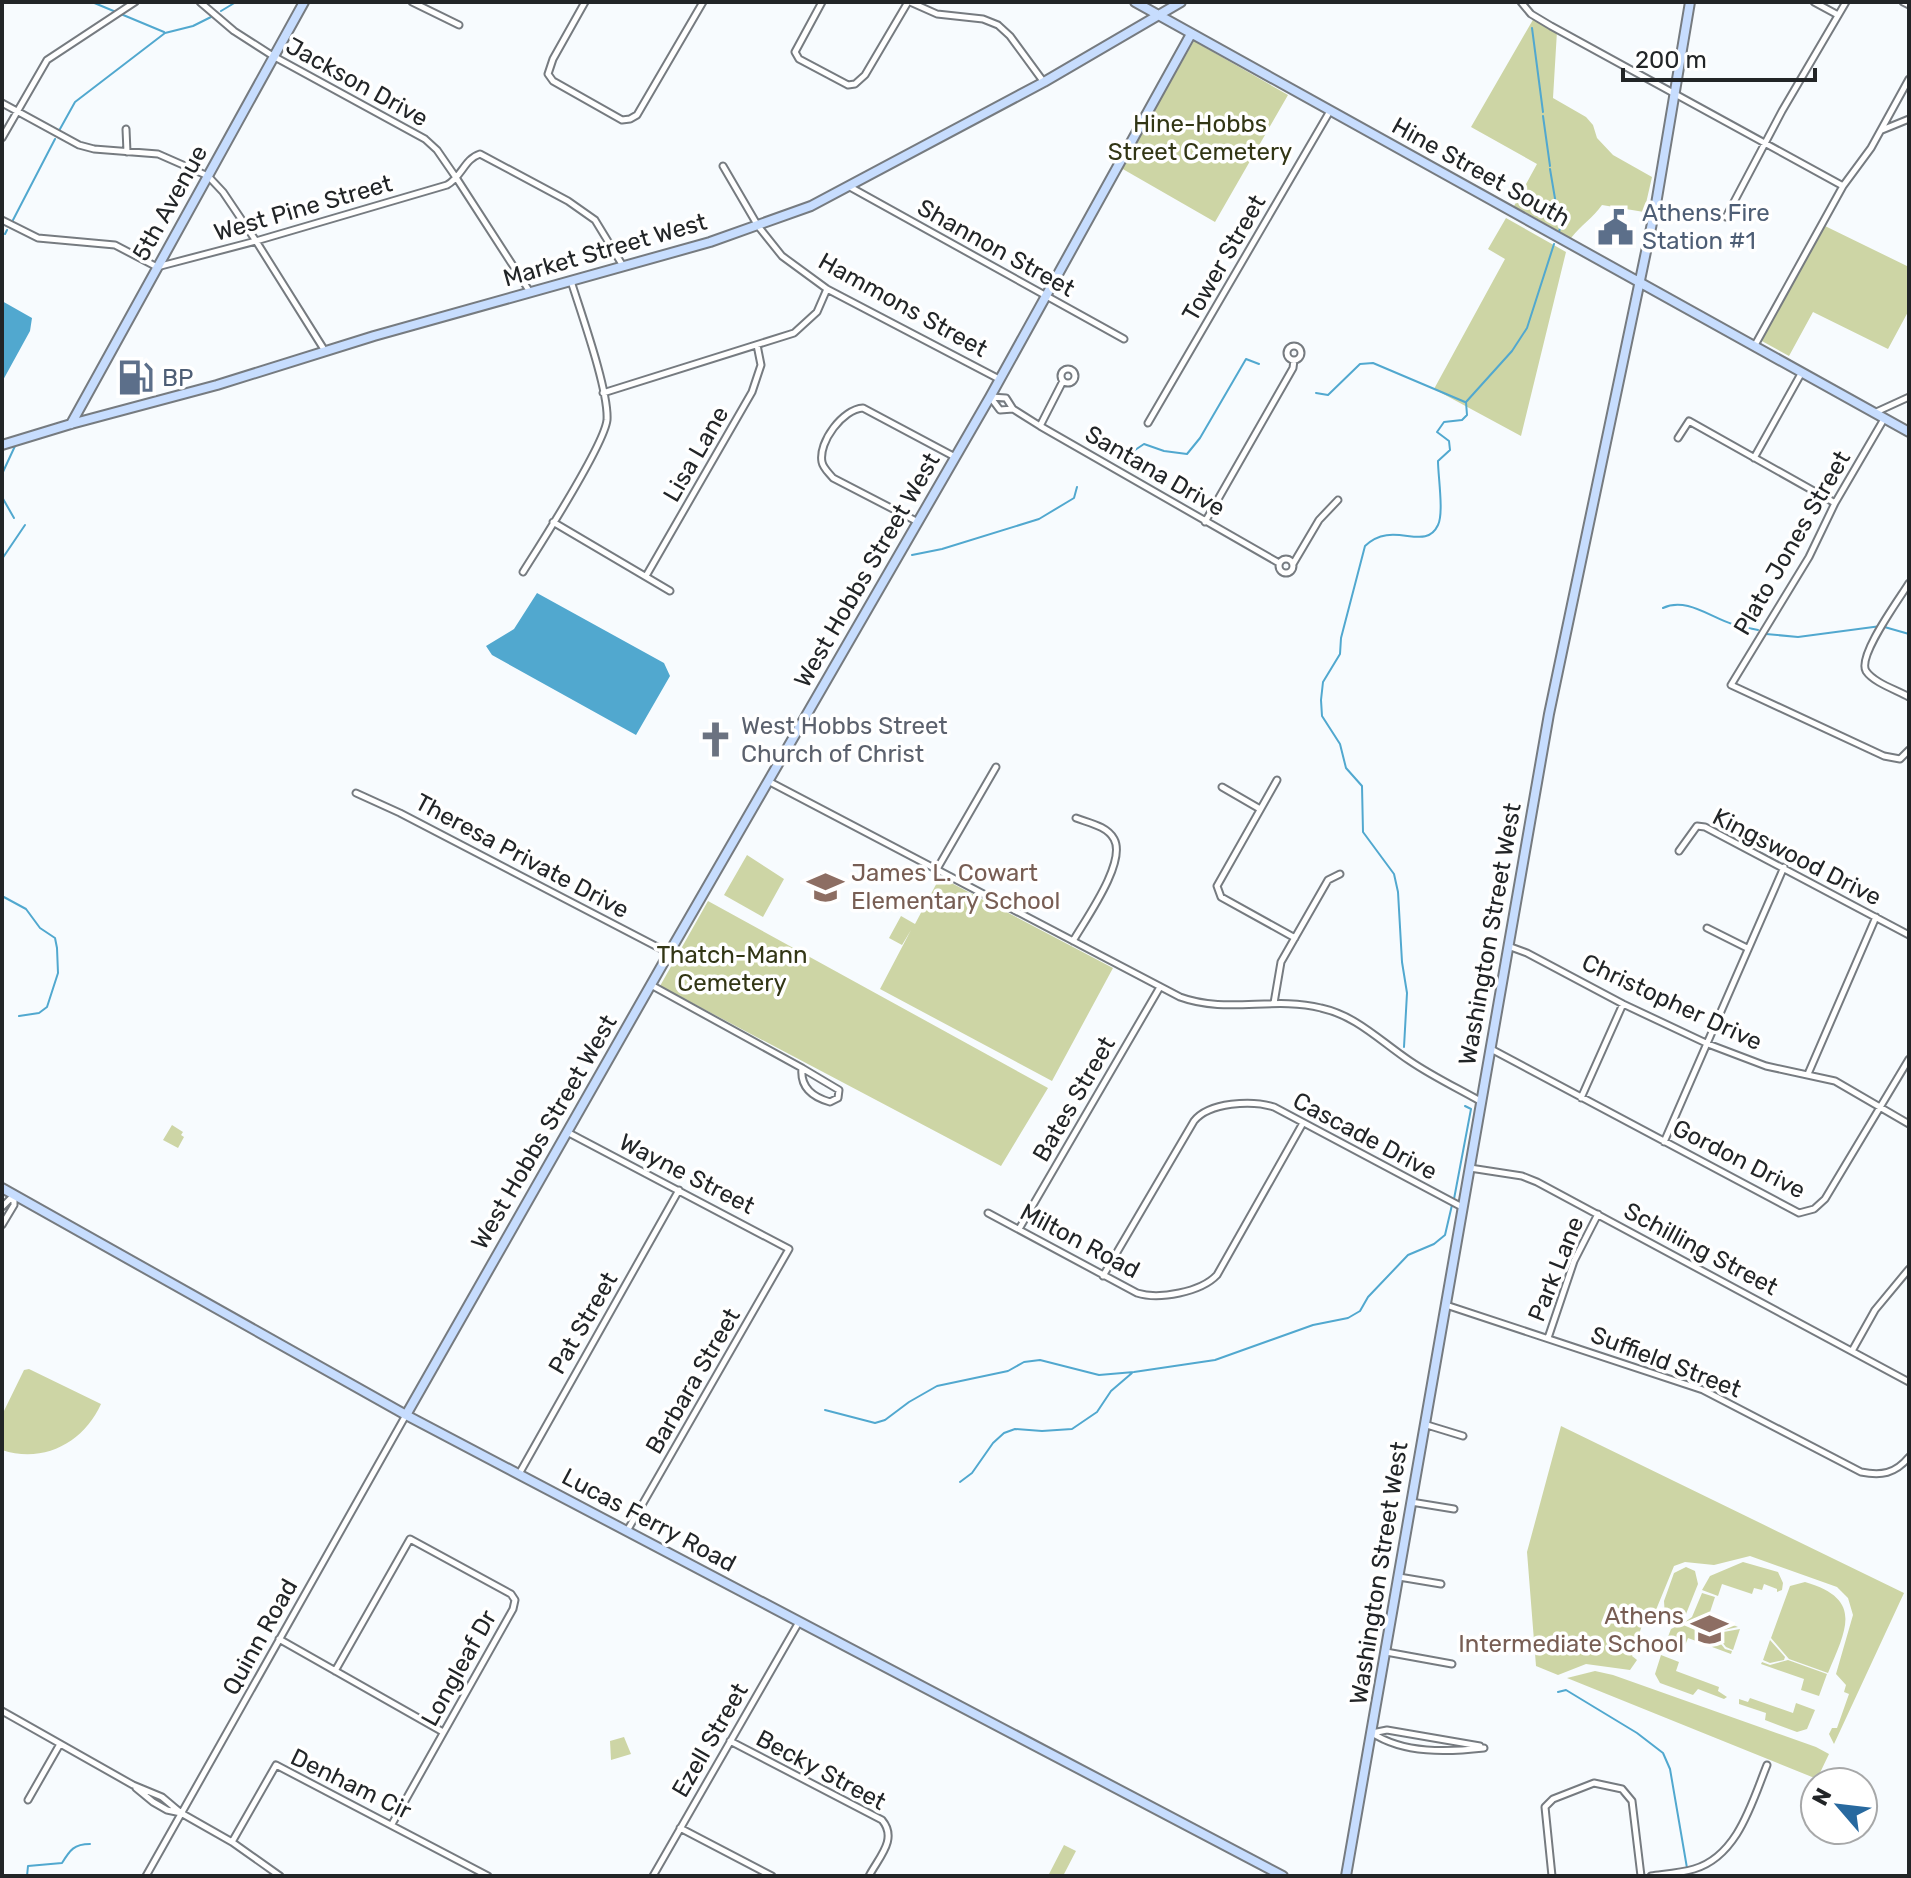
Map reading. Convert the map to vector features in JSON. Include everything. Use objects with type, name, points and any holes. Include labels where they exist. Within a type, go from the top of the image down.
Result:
[{"type":"street","points":[[2,138],[47,60],[59,49],[135,2]]},
{"type":"street","name":"Jackson Drive","points":[[200,2],[234,31],[273,56],[425,139],[437,150],[457,179],[531,293]]},
{"type":"street","name":"5th Avenue","points":[[71,424],[304,2]]},
{"type":"street","points":[[412,2],[459,25]]},
{"type":"street","points":[[585,2],[548,74],[553,81],[622,120],[637,115],[703,2]]},
{"type":"street","points":[[822,2],[795,52],[799,59],[848,85],[855,84],[865,75],[909,2],[937,14],[983,19],[998,25],[1010,36],[1044,82]]},
{"type":"street","name":"Hine Street South","points":[[1135,2],[1909,432]]},
{"type":"street","name":"Market Street West","points":[[2,445],[758,226],[850,187],[1044,82],[1181,2]]},
{"type":"street","points":[[1521,2],[1531,14],[1551,26],[1843,186]]},
{"type":"street","name":"Washington Street West","points":[[1346,1876],[1549,714],[1639,283],[1690,2]]},
{"type":"street","points":[[1814,2],[1838,15]]},
{"type":"street","points":[[1726,217],[1765,142],[1846,2]]},
{"type":"street","points":[[1903,2],[1909,5]]},
{"type":"street","name":"West Hobbs Street West","points":[[406,1415],[956,457],[1191,34]]},
{"type":"street","points":[[1754,346],[1843,186],[1882,130],[1909,79]]},
{"type":"street","points":[[2,103],[79,145],[158,154],[208,176],[223,192],[256,241],[326,352]]},
{"type":"street","name":"Tower Street","points":[[1148,423],[1330,111]]},
{"type":"street","points":[[1882,130],[1909,119]]},
{"type":"street","points":[[126,129],[127,152]]},
{"type":"street","name":"West Pine Street","points":[[157,267],[447,185],[457,179],[473,157],[480,154],[568,201],[595,220],[623,266]]},
{"type":"street","name":"Hammons Street","points":[[723,166],[758,226],[782,256],[827,289],[1000,379]]},
{"type":"street","name":"Shannon Street","points":[[850,187],[1124,339]]},
{"type":"street","points":[[2,220],[38,238],[115,245],[157,267]]},
{"type":"street","points":[[523,572],[604,431],[607,415],[571,281]]},
{"type":"street","points":[[603,393],[794,333],[817,312],[827,289]]},
{"type":"street","name":"Lisa Lane","points":[[646,576],[752,392],[761,365],[757,345]]},
{"type":"street","points":[[1205,522],[1293,368],[1294,360]]},
{"type":"street","points":[[1754,458],[1802,372]]},
{"type":"street","points":[[1040,426],[1063,381]]},
{"type":"street","name":"Santana Drive","points":[[990,397],[1006,398],[1013,409],[1040,426],[1279,563]]},
{"type":"street","name":"Santana Drive","points":[[990,397],[1000,410],[1013,409]]},
{"type":"street","points":[[1874,413],[1909,397]]},
{"type":"street","points":[[918,522],[833,478],[823,466],[822,451],[837,423],[847,411],[863,408],[956,457]]},
{"type":"street","name":"Plato Jones Street","points":[[1884,418],[1835,503],[1809,557],[1731,685],[1884,756],[1900,759],[1909,751]]},
{"type":"street","points":[[1678,438],[1689,421],[1835,503]]},
{"type":"street","points":[[1293,564],[1319,520],[1338,500]]},
{"type":"street","points":[[553,522],[670,591]]},
{"type":"street","name":"Santana Drive","points":[[1285,559],[1293,564],[1292,571],[1286,574],[1280,570],[1279,563],[1285,559]]},
{"type":"street","points":[[1909,583],[1869,648],[1865,664],[1867,671],[1878,680],[1909,697]]},
{"type":"street","points":[[937,869],[996,767]]},
{"type":"street","points":[[1277,780],[1214,890],[1221,897],[1295,938]]},
{"type":"street","points":[[768,781],[1194,1003],[1209,1006],[1274,1003],[1319,1007],[1363,1025],[1413,1063],[1480,1101]]},
{"type":"street","points":[[1222,787],[1260,809]]},
{"type":"street","name":"Theresa Private Drive","points":[[356,793],[669,953]]},
{"type":"street","points":[[1073,941],[1110,876],[1117,854],[1117,846],[1109,833],[1076,818]]},
{"type":"street","name":"Kingswood Drive","points":[[1679,851],[1697,826],[1705,827],[1909,935]]},
{"type":"street","points":[[1664,1142],[1784,867]]},
{"type":"street","points":[[1274,1003],[1281,962],[1328,880],[1340,874]]},
{"type":"street","points":[[1808,1074],[1876,917]]},
{"type":"street","points":[[1707,928],[1747,948]]},
{"type":"street","name":"Christopher Drive","points":[[1508,946],[1708,1044],[1766,1066],[1835,1081],[1909,1124]]},
{"type":"street","points":[[651,985],[833,1085],[839,1090],[838,1098],[830,1102],[809,1092],[801,1078],[802,1068]]},
{"type":"street","name":"Bates Street","points":[[1019,1229],[1160,987]]},
{"type":"street","points":[[1581,1098],[1623,1004]]},
{"type":"street","name":"Gordon Drive","points":[[1490,1049],[1791,1210],[1807,1212],[1825,1199],[1909,1059]]},
{"type":"street","name":"Cascade Drive","points":[[1103,1276],[1199,1115],[1213,1108],[1259,1104],[1274,1107],[1462,1207]]},
{"type":"street","name":"Milton Road","points":[[988,1213],[1137,1293],[1152,1296],[1197,1287],[1211,1280],[1303,1123]]},
{"type":"street","name":"Wayne Street","points":[[567,1132],[789,1249]]},
{"type":"street","name":"Schilling Street","points":[[1469,1167],[1522,1176],[1909,1382]]},
{"type":"street","name":"Lucas Ferry Road","points":[[2,1188],[406,1415],[1283,1876]]},
{"type":"street","name":"Pat Street","points":[[519,1474],[679,1190]]},
{"type":"street","points":[[2,1207],[14,1195]]},
{"type":"street","points":[[2,1225],[14,1205],[14,1195]]},
{"type":"street","name":"Park Lane","points":[[1548,1338],[1574,1261],[1598,1214]]},
{"type":"street","name":"Barbara Street","points":[[627,1532],[789,1249]]},
{"type":"street","points":[[1852,1351],[1875,1310],[1909,1269]]},
{"type":"street","name":"Suffield Street","points":[[1444,1305],[1703,1390],[1861,1472],[1884,1474],[1899,1468],[1909,1457]]},
{"type":"street","name":"Quinn Road","points":[[146,1876],[406,1415]]},
{"type":"street","points":[[1423,1430],[1427,1425],[1463,1436]]},
{"type":"street","points":[[1410,1502],[1454,1509]]},
{"type":"street","name":"Longleaf Dr","points":[[335,1671],[410,1539],[511,1594],[515,1600],[513,1609],[392,1824]]},
{"type":"street","points":[[1398,1576],[1441,1584]]},
{"type":"street","name":"Ezell Street","points":[[653,1876],[799,1622]]},
{"type":"street","points":[[279,1639],[443,1732]]},
{"type":"street","points":[[1386,1652],[1452,1664]]},
{"type":"street","points":[[2,1711],[133,1785],[162,1797],[181,1813],[232,1842],[280,1876]]},
{"type":"street","points":[[1387,1730],[1484,1748],[1423,1749],[1385,1741],[1372,1733],[1387,1730]]},
{"type":"street","name":"Becky Street","points":[[730,1741],[882,1820],[889,1829],[890,1837],[869,1876]]},
{"type":"street","points":[[28,1800],[60,1744]]},
{"type":"street","name":"Denham Cir","points":[[232,1842],[276,1765],[488,1876]]},
{"type":"street","points":[[1651,1876],[1691,1869],[1713,1860],[1739,1830],[1767,1765]]},
{"type":"street","points":[[1552,1876],[1545,1807],[1553,1799],[1594,1783],[1622,1789],[1632,1801],[1641,1876]]},
{"type":"street","points":[[680,1828],[772,1876]]},
{"type":"green space","points":[[1534,18],[1557,31],[1553,98],[1586,117],[1593,125],[1597,138],[1613,155],[1652,177],[1644,212],[1602,205],[1571,238],[1514,206],[1537,164],[1471,127]]},
{"type":"green space","name":"Hine-Hobbs Street Cemetery","points":[[1194,41],[1288,95],[1215,222],[1121,168]]},
{"type":"green space","points":[[1506,218],[1566,252],[1521,436],[1434,389],[1505,259],[1488,249]]},
{"type":"green space","points":[[1825,226],[1909,267],[1909,310],[1888,349],[1813,312],[1789,356],[1760,340]]},
{"type":"green space","points":[[747,855],[784,879],[763,917],[724,895]]},
{"type":"green space","points":[[940,877],[1113,968],[1052,1081],[880,989],[911,930],[902,945],[889,938],[901,916],[915,924]]},
{"type":"green space","name":"Thatch-Mann Cemetery","points":[[708,901],[1048,1088],[1001,1166],[660,986]]},
{"type":"green space","points":[[172,1125],[183,1132],[181,1135],[184,1137],[178,1148],[163,1140]]},
{"type":"green space","points":[[29,1369],[101,1404],[94,1417],[73,1439],[47,1452],[18,1454],[2,1450],[2,1415],[24,1370]]},
{"type":"green space","points":[[1561,1426],[1904,1593],[1834,1744],[1829,1734],[1832,1728],[1837,1728],[1849,1694],[1844,1692],[1846,1685],[1836,1674],[1853,1615],[1848,1598],[1837,1587],[1750,1556],[1714,1565],[1685,1562],[1674,1566],[1651,1622],[1643,1622],[1632,1656],[1637,1660],[1630,1670],[1586,1664],[1558,1675],[1536,1666],[1527,1552]]},
{"type":"green space","points":[[1743,1562],[1778,1572],[1783,1583],[1782,1590],[1777,1592],[1777,1589],[1764,1584],[1762,1590],[1754,1588],[1752,1594],[1722,1584],[1718,1596],[1702,1590],[1710,1576]]},
{"type":"green space","points":[[1686,1567],[1695,1571],[1698,1584],[1686,1614],[1671,1622],[1665,1617],[1664,1601],[1674,1573]]},
{"type":"green space","points":[[1805,1582],[1836,1597],[1843,1606],[1844,1629],[1828,1673],[1789,1659],[1771,1638],[1790,1586]]},
{"type":"green space","points":[[1702,1593],[1715,1597],[1709,1615],[1738,1627],[1714,1632],[1685,1622],[1692,1617]]},
{"type":"green space","points":[[1683,1623],[1713,1634],[1725,1649],[1732,1651],[1731,1654],[1688,1638],[1684,1648],[1666,1642],[1671,1629]]},
{"type":"green space","points":[[1740,1629],[1733,1650],[1717,1636],[1718,1633]]},
{"type":"green space","points":[[1770,1640],[1785,1657],[1784,1660],[1770,1663],[1763,1660]]},
{"type":"green space","points":[[1661,1655],[1679,1662],[1676,1671],[1719,1687],[1718,1691],[1727,1697],[1724,1699],[1698,1689],[1693,1695],[1660,1683],[1655,1674]]},
{"type":"green space","points":[[1788,1660],[1827,1674],[1819,1696],[1801,1690],[1804,1679],[1761,1664]]},
{"type":"green space","points":[[1595,1671],[1613,1675],[1829,1754],[1823,1766],[1799,1766],[1799,1772],[1567,1678]]},
{"type":"green space","points":[[1750,1698],[1793,1713],[1796,1703],[1815,1710],[1807,1729],[1797,1732],[1765,1720],[1766,1713],[1739,1704],[1739,1699],[1748,1702]]},
{"type":"green space","points":[[624,1737],[631,1754],[611,1760],[610,1741]]},
{"type":"green space","points":[[1064,1845],[1076,1851],[1063,1876],[1048,1876]]},
{"type":"water","points":[[2,301],[32,318],[30,331],[2,382]]},
{"type":"water","points":[[537,593],[664,663],[670,676],[636,735],[492,655],[486,646],[514,629]]},
{"type":"waterway","points":[[92,2],[164,32]]},
{"type":"waterway","points":[[221,11],[236,2]]},
{"type":"waterway","points":[[60,129],[75,102],[165,33],[193,26],[211,17]]},
{"type":"waterway","points":[[1532,28],[1543,112]]},
{"type":"waterway","points":[[1543,116],[1550,166]]},
{"type":"waterway","points":[[13,220],[55,139]]},
{"type":"waterway","points":[[1550,169],[1559,232]]},
{"type":"waterway","points":[[5,234],[7,230]]},
{"type":"waterway","points":[[1404,1047],[1407,993],[1398,892],[1394,874],[1363,832],[1362,786],[1346,768],[1340,744],[1322,716],[1323,682],[1340,654],[1341,638],[1365,546],[1386,535],[1425,536],[1438,525],[1441,503],[1438,461],[1450,450],[1449,441],[1437,432],[1444,422],[1462,420],[1467,415],[1466,402],[1512,351],[1527,328],[1554,244]]},
{"type":"waterway","points":[[1135,450],[1144,444],[1187,454],[1200,438],[1246,359],[1259,364]]},
{"type":"waterway","points":[[1316,393],[1328,395],[1360,364],[1373,363],[1465,402]]},
{"type":"waterway","points":[[2,474],[15,446]]},
{"type":"waterway","points":[[912,555],[942,549],[1039,519],[1074,498],[1077,487]]},
{"type":"waterway","points":[[2,497],[14,518]]},
{"type":"waterway","points":[[2,559],[25,525]]},
{"type":"waterway","points":[[1663,608],[1689,606],[1732,624],[1758,630]]},
{"type":"waterway","points":[[1766,634],[1798,637],[1881,626],[1909,634]]},
{"type":"waterway","points":[[2,896],[26,909],[40,928],[55,938],[57,948],[58,973],[47,1007],[39,1013],[19,1016]]},
{"type":"waterway","points":[[1454,1199],[1471,1109],[1465,1106]]},
{"type":"waterway","points":[[825,1410],[875,1423],[885,1420],[937,1386],[1008,1371],[1024,1362],[1040,1360],[1099,1375],[1134,1372],[1215,1360],[1313,1325],[1348,1318],[1360,1311],[1368,1297],[1408,1255],[1434,1244],[1445,1235],[1452,1205]]},
{"type":"waterway","points":[[960,1482],[972,1473],[1004,1433],[1015,1429],[1072,1429],[1097,1412],[1111,1391],[1132,1373]]},
{"type":"waterway","points":[[1558,1692],[1566,1690],[1637,1733],[1663,1753],[1670,1769],[1687,1868]]},
{"type":"waterway","points":[[27,1876],[28,1866],[62,1863],[73,1849],[90,1844]]},
{"type":"place","name":"Athens Fire Station #1","points":[[1616,227]]},
{"type":"place","name":"BP","points":[[136,378]]},
{"type":"place","name":"West Hobbs Street Church of Christ","points":[[715,740]]},
{"type":"place","name":"James L. Cowart Elementary School","points":[[825,887]]},
{"type":"place","name":"Athens Intermediate School","points":[[1710,1630]]}]
